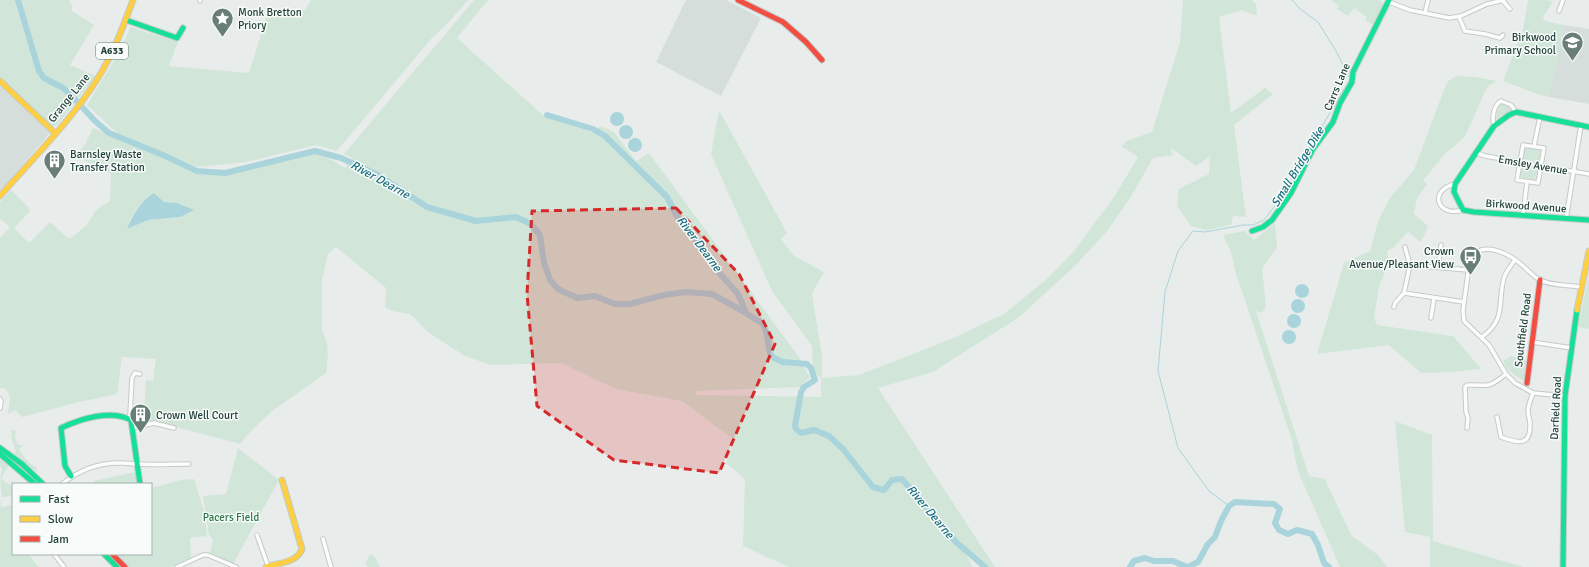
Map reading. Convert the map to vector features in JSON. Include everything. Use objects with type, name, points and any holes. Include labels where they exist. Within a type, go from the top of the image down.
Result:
[{"type":"main road","name":"Grange Lane","points":[[0,196],[84,99],[98,78],[117,43],[133,0]]},
{"type":"main road","points":[[738,0],[783,22],[806,42],[822,60]]},
{"type":"main road","name":"Carrs Lane","points":[[1252,231],[1263,227],[1272,220],[1291,193],[1313,148],[1333,122],[1340,103],[1352,82],[1353,72],[1389,1]]},
{"type":"main road","points":[[126,20],[176,38],[183,28]]},
{"type":"main road","points":[[0,81],[54,132]]},
{"type":"main road","name":"Birkwood Avenue","points":[[1455,184],[1494,126],[1508,115],[1516,112],[1589,127]]},
{"type":"main road","points":[[1455,184],[1454,192],[1463,210]]},
{"type":"main road","name":"Birkwood Avenue","points":[[1463,210],[1589,220]]},
{"type":"main road","name":"Darfield Road","points":[[1563,567],[1565,396],[1578,301],[1589,254]]},
{"type":"main road","name":"Southfield Road","points":[[1527,383],[1540,280]]},
{"type":"main road","points":[[71,476],[65,466],[60,430],[61,428],[106,415],[129,419],[132,428],[140,483]]},
{"type":"main road","points":[[0,448],[22,464],[42,483]]},
{"type":"main road","points":[[0,454],[34,483]]},
{"type":"main road","points":[[267,567],[296,558],[301,553],[302,549],[282,480]]},
{"type":"main road","points":[[105,555],[116,565],[124,567]]},
{"type":"main road","points":[[112,555],[116,565]]},
{"type":"street","points":[[1425,13],[1428,0]]},
{"type":"street","points":[[1389,1],[1402,7],[1449,18],[1459,17],[1486,2],[1503,0],[1510,9]]},
{"type":"street","points":[[1559,11],[1563,0]]},
{"type":"street","points":[[1459,17],[1465,32],[1485,34],[1500,38],[1503,35]]},
{"type":"street","name":"Birkwood Avenue","points":[[1494,126],[1493,114],[1496,105],[1501,101],[1511,105],[1516,112]]},
{"type":"street","points":[[1534,146],[1540,116]]},
{"type":"street","points":[[1566,219],[1581,126]]},
{"type":"street","points":[[1523,145],[1544,148],[1538,183],[1517,180],[1520,161],[1523,145]]},
{"type":"street","name":"Emsley Avenue","points":[[1477,153],[1485,156],[1589,174]]},
{"type":"street","points":[[1522,215],[1527,182]]},
{"type":"street","name":"Birkwood Avenue","points":[[1455,184],[1444,189],[1438,198],[1438,202],[1440,206],[1445,209],[1452,211],[1463,210]]},
{"type":"street","points":[[1438,267],[1441,245]]},
{"type":"street","points":[[1394,307],[1395,303],[1404,293],[1410,264],[1405,247]]},
{"type":"street","points":[[1565,396],[1533,393],[1515,383],[1506,374],[1489,344],[1464,321],[1464,302],[1470,259],[1473,254],[1483,249],[1490,249],[1504,253],[1540,280],[1547,283],[1582,287]]},
{"type":"street","points":[[1482,338],[1497,322],[1506,272],[1515,260]]},
{"type":"street","points":[[1410,264],[1468,270]]},
{"type":"street","points":[[1404,293],[1464,302]]},
{"type":"street","points":[[1431,318],[1434,298]]},
{"type":"street","points":[[1532,342],[1572,348]]},
{"type":"street","points":[[129,419],[132,378],[135,373],[140,374]]},
{"type":"street","points":[[1467,428],[1468,418],[1466,412],[1465,388],[1467,385],[1492,385],[1506,374]]},
{"type":"street","points":[[1497,417],[1501,437],[1521,442],[1526,441],[1530,424],[1528,412],[1533,393]]},
{"type":"street","points":[[0,399],[0,408]]},
{"type":"street","points":[[132,428],[154,423],[165,427],[174,428]]},
{"type":"street","points":[[63,483],[71,476],[100,465],[123,463],[189,464]]},
{"type":"street","points":[[257,535],[267,567]]},
{"type":"street","points":[[323,539],[331,567]]},
{"type":"street","points":[[55,555],[64,567]]},
{"type":"street","points":[[177,567],[203,555],[208,555],[236,567]]},
{"type":"highlighted area","points":[[676,208],[739,274],[775,344],[719,473],[614,460],[537,406],[527,294],[532,211]]},
{"type":"shaded area","points":[[686,0],[726,0],[761,18],[721,96],[656,62]]},
{"type":"shaded area","name":"Birkwood Primary School","points":[[1564,25],[1589,29],[1589,104],[1549,97]]},
{"type":"shaded area","points":[[0,86],[50,133],[0,191]]},
{"type":"green space","points":[[0,0],[16,0],[37,72],[44,80],[71,97],[75,103],[57,125],[52,126],[4,83],[0,76]]},
{"type":"green space","points":[[20,0],[69,0],[72,6],[72,11],[94,25],[70,65],[96,76],[78,99],[65,87],[46,77],[39,66]]},
{"type":"green space","points":[[311,0],[468,0],[448,23],[431,39],[337,151],[316,145],[247,162],[198,167],[118,134],[87,105],[121,49],[130,27],[178,42],[169,66],[249,73],[268,11],[283,18],[305,10]]},
{"type":"green space","points":[[474,0],[488,0],[457,38],[544,116],[594,133],[600,126],[614,132],[636,161],[649,153],[799,357],[810,378],[804,382],[801,387],[695,391],[697,395],[821,397],[821,378],[813,370],[812,346],[772,291],[711,154],[719,110],[787,233],[781,239],[794,256],[824,272],[812,294],[822,356],[822,378],[859,375],[951,339],[1004,314],[1047,279],[1074,251],[1114,197],[1138,157],[1121,146],[1129,140],[1152,132],[1180,42],[1183,0],[1252,0],[1256,4],[1257,16],[1242,10],[1219,17],[1231,113],[1266,87],[1268,91],[1273,94],[1234,125],[1246,217],[1233,216],[1231,225],[1206,230],[1191,226],[1177,206],[1179,189],[1209,174],[1210,156],[1196,166],[1170,147],[1173,155],[1153,158],[1132,195],[1107,231],[1075,266],[1019,317],[933,372],[878,388],[995,567],[988,567],[961,545],[973,567],[789,567],[743,546],[745,479],[726,463],[734,440],[682,401],[616,389],[561,363],[491,365],[465,356],[429,333],[410,314],[392,311],[385,307],[386,288],[336,247],[328,254],[322,280],[322,332],[325,336],[328,352],[326,373],[272,411],[240,444],[154,421],[148,422],[148,415],[144,415],[146,380],[153,381],[156,359],[122,357],[117,394],[22,417],[15,410],[8,414],[10,397],[6,389],[0,388],[0,238],[10,227],[0,219],[0,202],[11,190],[29,208],[29,212],[14,228],[29,243],[50,222],[69,239],[86,226],[96,210],[110,201],[111,174],[76,156],[86,143],[93,128],[197,171],[225,175],[315,154],[328,158],[345,168],[353,158],[344,154]],"holes":[[[154,193],[164,202],[177,203],[180,217],[148,220],[127,229],[137,208],[149,196]]]},
{"type":"green space","points":[[1331,0],[1379,0],[1386,5],[1375,26],[1365,20],[1367,17],[1354,8],[1348,16],[1337,9],[1339,6]]},
{"type":"green space","points":[[1528,0],[1546,0],[1553,2],[1543,17],[1545,21],[1564,25],[1549,97],[1503,81],[1523,30]]},
{"type":"green space","points":[[1456,76],[1475,77],[1497,81],[1487,87],[1465,136],[1443,156],[1423,181],[1427,184],[1417,198],[1414,214],[1428,226],[1421,242],[1408,232],[1394,247],[1387,251],[1389,262],[1379,287],[1374,318],[1377,325],[1453,336],[1481,369],[1421,373],[1389,345],[1317,354],[1344,263],[1370,251],[1378,221],[1390,198],[1414,170],[1447,82]]},
{"type":"green space","points":[[1501,103],[1509,106],[1511,111],[1496,119],[1497,111]]},
{"type":"green space","points":[[1525,147],[1541,150],[1539,160],[1541,162],[1523,159]]},
{"type":"green space","points":[[1522,165],[1538,168],[1539,170],[1535,180],[1520,177]]},
{"type":"green space","points":[[1275,223],[1277,247],[1262,269],[1266,306],[1262,313],[1256,311],[1309,476],[1325,479],[1351,535],[1378,555],[1387,567],[1340,567],[1300,476],[1292,440],[1236,274],[1231,252],[1223,235],[1245,231],[1254,240]]},
{"type":"green space","points":[[1589,273],[1589,329],[1578,327]]},
{"type":"green space","points":[[1511,356],[1526,360],[1523,381],[1508,370],[1503,361]]},
{"type":"green space","points":[[1395,421],[1432,435],[1433,541],[1524,567],[1430,567],[1430,537],[1405,532]]},
{"type":"green space","points":[[11,430],[16,431],[15,436],[17,444],[23,446],[19,449],[26,460],[37,468],[37,471],[31,468],[14,453],[16,451],[12,440]]},
{"type":"green space","name":"Pacers Field","points":[[238,448],[279,480],[233,564],[210,554],[213,539],[209,535],[203,496],[226,494]]},
{"type":"green space","points":[[0,458],[9,465],[1,479],[12,486],[12,505],[11,496],[2,497],[0,483],[2,469],[0,466]]},
{"type":"green space","points":[[136,472],[137,483],[94,483],[94,481]]},
{"type":"green space","points":[[194,479],[205,515],[207,536],[190,538],[191,557],[171,567],[129,567],[117,555],[152,555],[152,488],[182,480]]},
{"type":"green space","points":[[0,497],[1,507],[12,505],[12,555],[29,555],[39,567],[0,567]]},
{"type":"green space","points":[[370,554],[375,557],[380,567],[368,567],[365,564]]},
{"type":"water","points":[[617,112],[622,114],[624,119],[622,124],[617,126],[612,124],[610,119],[612,114]]},
{"type":"water","points":[[626,125],[631,127],[633,132],[631,137],[626,139],[621,137],[619,132],[621,127]]},
{"type":"water","points":[[635,138],[640,140],[642,145],[640,150],[635,152],[630,150],[628,145],[630,140]]},
{"type":"water","points":[[154,193],[164,202],[177,203],[194,210],[180,217],[148,220],[127,229],[138,209],[149,196]]},
{"type":"water","points":[[1302,284],[1307,286],[1309,291],[1307,296],[1302,298],[1297,296],[1295,291],[1297,286]]},
{"type":"water","points":[[1298,299],[1303,301],[1305,306],[1303,311],[1298,313],[1293,311],[1291,306],[1293,301]]},
{"type":"water","points":[[1294,314],[1299,316],[1301,321],[1299,326],[1294,328],[1289,326],[1287,321],[1289,316]]},
{"type":"water","points":[[1289,330],[1294,332],[1296,337],[1294,342],[1289,344],[1284,342],[1282,337],[1284,332]]},
{"type":"waterway","name":"River Dearne","points":[[18,0],[39,71],[44,78],[63,88],[95,121],[109,133],[163,155],[197,171],[225,173],[315,151],[341,158],[378,175],[427,207],[476,221],[516,217],[531,224],[540,235],[544,263],[550,280],[558,289],[577,298],[595,296],[615,304],[630,304],[664,295],[686,292],[712,294],[741,310],[763,324],[766,331],[770,353],[774,358],[783,362],[807,364],[811,368],[815,380],[804,387],[801,392],[795,426],[796,429],[801,433],[814,430],[829,436],[843,449],[873,487],[884,490],[892,480],[902,479],[956,542],[985,567]]},
{"type":"waterway","name":"Small Bridge Dike","points":[[1229,506],[1209,491],[1178,448],[1158,371],[1165,292],[1178,251],[1193,231],[1205,232],[1243,225],[1253,225],[1264,220],[1284,194],[1298,167],[1350,79],[1336,51],[1318,22],[1300,9],[1292,0]]},
{"type":"waterway","name":"River Dearne","points":[[547,115],[593,129],[605,136],[667,197],[679,220],[696,240],[714,267],[738,294],[746,313]]},
{"type":"waterway","name":"River Dearne","points":[[1188,567],[1198,562],[1208,544],[1215,537],[1229,506],[1235,502],[1274,504],[1280,509],[1275,523],[1279,530],[1288,534],[1297,530],[1312,534],[1318,545],[1324,563],[1329,567]]},
{"type":"waterway","name":"River Dearne","points":[[1130,567],[1134,561],[1145,558],[1154,561],[1173,561],[1187,567]]},
{"type":"traffic: fast","points":[[1252,231],[1263,227],[1272,220],[1291,193],[1313,149],[1333,122],[1340,103],[1352,82],[1353,72],[1389,0]]},
{"type":"traffic: fast","points":[[126,20],[177,38],[183,28]]},
{"type":"traffic: fast","points":[[1589,127],[1516,112],[1509,115],[1494,126],[1455,184],[1454,192],[1463,210],[1589,220]]},
{"type":"traffic: fast","points":[[1563,567],[1565,396],[1577,310]]},
{"type":"traffic: fast","points":[[71,476],[65,466],[61,428],[77,421],[96,416],[114,415],[131,420],[140,483]]},
{"type":"traffic: fast","points":[[0,448],[22,464],[42,483]]},
{"type":"traffic: fast","points":[[0,454],[34,483]]},
{"type":"traffic: fast","points":[[105,555],[117,567]]},
{"type":"traffic: slow","points":[[0,196],[64,124],[98,78],[113,50],[133,0]]},
{"type":"traffic: slow","points":[[0,81],[54,132]]},
{"type":"traffic: slow","points":[[1577,310],[1589,251]]},
{"type":"traffic: slow","points":[[266,567],[292,560],[300,554],[302,549],[282,480]]},
{"type":"traffic: jam","points":[[738,0],[783,22],[806,42],[822,60]]},
{"type":"traffic: jam","points":[[1527,383],[1540,280]]},
{"type":"traffic: jam","points":[[113,555],[125,567]]},
{"type":"place","name":"Monk Bretton Priory","points":[[222,38]]},
{"type":"place","name":"Birkwood Primary School","points":[[1572,62]]},
{"type":"place","name":"Barnsley Waste Transfer Station","points":[[55,180]]},
{"type":"place","name":"Crown Avenue/Pleasant View","points":[[1470,276]]},
{"type":"place","name":"Crown Well Court","points":[[140,434]]}]
